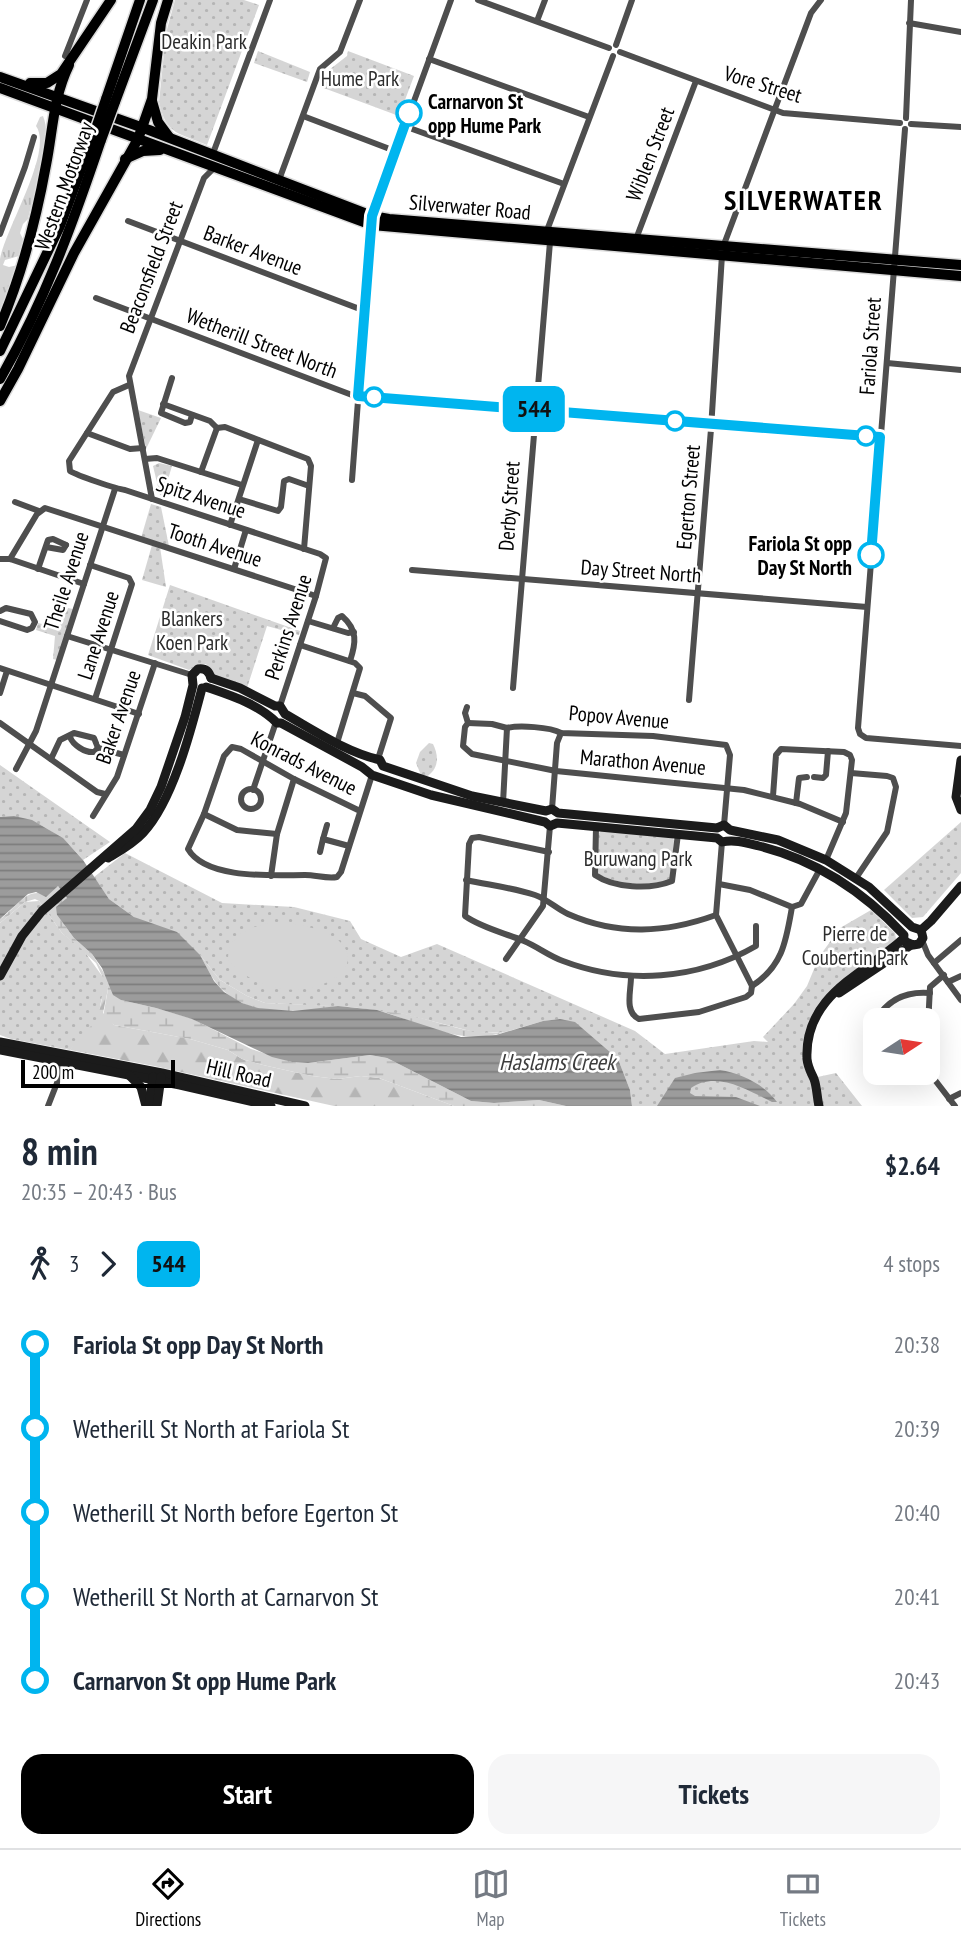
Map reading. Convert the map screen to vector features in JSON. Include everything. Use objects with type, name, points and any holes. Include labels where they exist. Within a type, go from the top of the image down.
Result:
[{"type":"highway","points":[[0,76],[29,83],[44,84],[54,80],[111,0]]},
{"type":"highway","name":"Western Motorway","points":[[111,100],[140,0]]},
{"type":"highway","name":"Western Motorway","points":[[0,379],[27,334],[63,250],[111,100],[153,0]]},
{"type":"highway","points":[[0,401],[74,253],[140,134],[152,99],[161,23],[168,0]]},
{"type":"highway","points":[[0,326],[18,279],[37,209],[55,103],[67,60]]},
{"type":"highway","name":"Silverwater Road","points":[[0,76],[55,103],[140,134],[173,151],[279,180],[372,220]]},
{"type":"highway","name":"Silverwater Road","points":[[0,88],[55,103]]},
{"type":"highway","points":[[14,93],[41,110],[48,123],[37,209]]},
{"type":"highway","points":[[152,99],[158,122],[171,139]]},
{"type":"highway","name":"Silverwater Road","points":[[140,134],[171,139],[214,161],[372,220],[722,251],[894,264],[961,265]]},
{"type":"highway","name":"Western Motorway","points":[[0,351],[60,226],[97,139]]},
{"type":"highway","points":[[125,159],[150,150],[173,151]]},
{"type":"highway","name":"Silverwater Road","points":[[548,237],[636,240],[722,251]]},
{"type":"highway","name":"Silverwater Road","points":[[894,264],[961,275]]},
{"type":"street","points":[[67,60],[87,0]]},
{"type":"street","name":"Beaconsfield Street","points":[[129,385],[130,371],[204,178],[214,161],[270,0]]},
{"type":"street","points":[[279,180],[320,69],[340,52],[360,0]]},
{"type":"street","points":[[352,480],[372,220],[451,0]]},
{"type":"street","points":[[478,0],[612,46]]},
{"type":"street","points":[[537,21],[545,0]]},
{"type":"street","points":[[617,54],[609,53],[632,0]]},
{"type":"street","name":"Egerton Street","points":[[689,700],[722,251],[811,13],[821,0]]},
{"type":"street","name":"Fariola Street","points":[[911,0],[906,123],[858,723],[860,734],[866,738],[961,746]]},
{"type":"street","points":[[909,23],[961,32]]},
{"type":"street","name":"Vore Street","points":[[617,54],[792,114],[961,127]]},
{"type":"street","name":"Derby Street","points":[[513,688],[548,237],[589,117],[617,54]]},
{"type":"street","points":[[429,59],[589,117]]},
{"type":"street","name":"Wiblen Street","points":[[636,240],[696,80]]},
{"type":"street","points":[[303,116],[395,151]]},
{"type":"street","points":[[404,126],[564,184]]},
{"type":"street","points":[[0,234],[26,167],[34,137]]},
{"type":"street","name":"Barker Avenue","points":[[128,221],[365,311]]},
{"type":"street","name":"Wetherill Street North","points":[[96,298],[358,396],[880,437]]},
{"type":"street","points":[[887,363],[961,370]]},
{"type":"street","points":[[172,378],[162,413],[188,423],[192,415]]},
{"type":"street","points":[[143,448],[130,449],[87,433],[113,392],[129,385],[143,448],[152,499]]},
{"type":"street","points":[[163,404],[210,421],[217,428]]},
{"type":"street","points":[[171,418],[174,408]]},
{"type":"street","points":[[217,428],[225,427],[309,459],[311,466],[304,549]]},
{"type":"street","points":[[201,472],[217,428]]},
{"type":"street","name":"Spitz Avenue","points":[[87,433],[68,467],[72,472],[115,489],[125,490],[326,558]]},
{"type":"street","points":[[230,525],[258,440]]},
{"type":"street","points":[[145,459],[157,458],[243,485]]},
{"type":"street","points":[[239,499],[278,511],[281,507],[284,481],[289,479],[309,486]]},
{"type":"street","name":"Theile Avenue","points":[[16,769],[29,744],[52,684],[115,489]]},
{"type":"street","name":"Tooth Avenue","points":[[15,502],[39,511],[45,508],[316,596]]},
{"type":"street","points":[[10,559],[39,511]]},
{"type":"street","points":[[234,569],[246,530]]},
{"type":"street","points":[[38,569],[46,547]]},
{"type":"street","name":"Perkins Avenue","points":[[253,790],[326,558]]},
{"type":"street","points":[[0,559],[10,559],[84,584]]},
{"type":"street","name":"Lane Avenue","points":[[90,565],[129,578],[132,582],[95,699]]},
{"type":"street","name":"Day Street North","points":[[412,570],[867,607]]},
{"type":"street","points":[[0,611],[6,608],[31,614],[35,622],[32,628],[27,630],[0,621]]},
{"type":"street","points":[[334,628],[342,615],[354,632],[357,641],[350,661]]},
{"type":"street","points":[[308,621],[348,633],[354,632]]},
{"type":"street","points":[[67,636],[155,663],[201,682],[243,689],[372,773],[431,795],[596,827],[678,834],[723,834],[777,851],[820,869],[865,898],[913,937]]},
{"type":"street","points":[[300,645],[350,661],[360,668],[337,743]]},
{"type":"street","name":"Baker Avenue","points":[[93,817],[104,794],[113,785],[155,663]]},
{"type":"street","points":[[0,693],[4,670],[139,714]]},
{"type":"street","points":[[0,976],[22,936],[61,892],[88,870],[135,841],[152,822],[167,794],[191,728],[201,682]]},
{"type":"street","points":[[277,834],[233,829],[204,814],[188,846],[196,858],[247,875],[337,877],[341,872],[391,718],[365,696],[353,693]]},
{"type":"street","points":[[467,707],[468,723]]},
{"type":"street","points":[[278,714],[378,762],[462,793],[551,817],[778,840],[826,860],[856,878],[895,909],[961,1000]]},
{"type":"street","points":[[0,723],[97,792],[104,794]]},
{"type":"street","name":"Popov Avenue","points":[[468,723],[507,728],[522,726],[554,729],[561,733],[653,736],[723,744],[728,747],[730,755],[727,788]]},
{"type":"street","name":"Marathon Avenue","points":[[468,723],[465,728],[465,750],[505,762],[556,771],[727,788],[773,796],[843,822]]},
{"type":"street","points":[[503,803],[507,728]]},
{"type":"street","points":[[51,759],[60,740],[74,733],[94,738],[98,748]]},
{"type":"street","points":[[506,959],[545,900],[557,743],[561,733]]},
{"type":"street","points":[[70,737],[72,742],[88,752],[94,752],[98,748]]},
{"type":"street","name":"Konrads Avenue","points":[[204,814],[224,756],[232,747],[263,760],[294,779],[360,811]]},
{"type":"street","points":[[98,748],[124,755]]},
{"type":"street","points":[[773,796],[776,755],[779,750],[784,748],[844,752],[850,755],[852,760],[848,806],[826,860]]},
{"type":"street","points":[[796,803],[799,778],[823,778],[826,775],[828,751]]},
{"type":"street","points":[[961,760],[956,797],[961,810]]},
{"type":"street","points":[[372,773],[369,763],[378,762]]},
{"type":"street","points":[[851,773],[887,776],[893,778],[896,787],[887,832],[856,878]]},
{"type":"street","points":[[271,876],[277,834],[294,779]]},
{"type":"street","points":[[631,977],[630,1011],[633,1017],[639,1019],[715,1008],[751,993],[752,986],[716,915],[727,788]]},
{"type":"street","points":[[320,852],[327,825]]},
{"type":"street","points":[[596,827],[594,874],[627,885],[651,885],[672,881],[678,834]]},
{"type":"street","points":[[549,852],[475,837],[469,844],[465,916],[568,963],[631,977],[682,973],[736,956],[756,946],[756,926]]},
{"type":"street","points":[[323,839],[349,846]]},
{"type":"street","points":[[719,884],[750,890],[792,907],[801,904],[820,869]]},
{"type":"street","points":[[466,880],[536,895],[560,910],[584,920],[625,929],[661,930],[716,915]]},
{"type":"street","points":[[819,1106],[813,1078],[813,1052],[815,1033],[829,1005],[845,989],[931,921],[961,886]]},
{"type":"street","points":[[752,986],[766,977],[776,965],[792,907]]},
{"type":"street","points":[[934,963],[961,940]]},
{"type":"street","points":[[929,1008],[930,987],[946,979],[961,976]]},
{"type":"street","points":[[886,1008],[898,997],[916,992],[930,993]]},
{"type":"street","name":"Hill Road","points":[[0,1042],[129,1075],[157,1076],[271,1106]]},
{"type":"street","name":"Hill Road","points":[[0,1050],[56,1057],[305,1106]]},
{"type":"street","points":[[48,1106],[57,1083],[56,1057]]},
{"type":"street","points":[[129,1075],[139,1083],[148,1106]]},
{"type":"street","points":[[148,1106],[157,1076]]},
{"type":"street","points":[[157,1076],[157,1106]]},
{"type":"street","points":[[939,1085],[954,1106]]},
{"type":"street","points":[[949,1099],[961,1093]]},
{"type":"green space","name":"Deakin Park","points":[[175,0],[244,0],[259,5],[207,145],[181,135],[170,127],[159,102],[166,33]]},
{"type":"green space","points":[[258,51],[310,72],[307,82],[254,63]]},
{"type":"green space","name":"Hume Park","points":[[348,51],[414,76],[399,116],[321,87],[329,70],[347,56]]},
{"type":"green space","points":[[43,116],[46,139],[42,167],[28,219],[20,233],[25,243],[19,256],[5,260],[3,265],[18,265],[0,314],[0,259],[34,171],[40,138],[36,126]]},
{"type":"green space","points":[[138,410],[161,418],[146,449]]},
{"type":"green space","points":[[159,463],[172,466],[163,496],[160,495],[153,466]]},
{"type":"green space","points":[[151,504],[161,507],[169,546],[141,538]]},
{"type":"green space","points":[[152,545],[160,547],[166,587],[142,580]]},
{"type":"green space","name":"Blankers Koen Park","points":[[170,585],[300,631],[299,635],[267,626],[247,688],[215,676],[206,664],[189,670],[148,655]]},
{"type":"green space","points":[[68,608],[73,609],[57,660],[53,659],[55,636],[36,630],[38,623],[58,628]]},
{"type":"green space","points":[[429,743],[433,744],[437,762],[426,777],[421,775],[416,763],[420,752]]},
{"type":"green space","points":[[0,765],[110,842],[83,860],[66,842],[46,828],[24,819],[0,817]]},
{"type":"green space","name":"Pierre de Coubertin Park","points":[[961,822],[961,873],[923,917],[912,918],[884,890]]},
{"type":"green space","name":"Buruwang Park","points":[[601,831],[671,836],[674,840],[670,880],[632,883],[613,880],[595,872],[598,834]]},
{"type":"green space","points":[[125,853],[222,903],[294,907],[350,921],[361,939],[401,957],[437,944],[635,1031],[665,1054],[754,1041],[768,1042],[763,1037],[807,986],[819,957],[840,928],[871,910],[895,933],[896,939],[864,966],[842,980],[827,995],[804,1057],[801,1057],[807,1060],[813,1078],[836,1073],[862,1106],[632,1106],[630,1090],[618,1059],[560,1019],[505,1032],[478,1033],[404,1014],[351,1007],[265,1003],[220,980],[200,955],[134,917],[109,899],[94,877]]},
{"type":"green space","points":[[58,886],[67,898],[57,915],[74,938],[92,954],[121,1000],[193,1019],[251,1049],[292,1062],[308,1063],[370,1055],[387,1058],[471,1101],[494,1103],[539,1100],[566,1106],[454,1106],[379,1078],[361,1076],[337,1079],[312,1076],[242,1059],[228,1050],[190,1039],[114,1025],[103,1017],[108,989],[96,963],[62,933],[39,901],[35,899],[25,902],[0,923],[0,919],[25,897],[44,894]]},
{"type":"green space","points":[[39,901],[62,933],[84,951],[105,980],[98,1018],[70,1050],[0,1035],[0,923],[25,902]]},
{"type":"green space","points":[[277,922],[314,928],[338,940],[345,948],[348,959],[344,971],[316,987],[284,989],[268,986],[239,971],[228,959],[232,943],[251,928]]},
{"type":"green space","points":[[200,955],[220,980],[265,1003],[338,1006],[279,1011],[250,1006],[221,988]]},
{"type":"green space","points":[[105,980],[108,989],[103,1013],[114,1025],[190,1039],[228,1050],[242,1059],[312,1076],[337,1079],[361,1076],[379,1078],[454,1106],[334,1106],[70,1050],[98,1012],[102,993],[101,981]]},
{"type":"green space","points":[[377,1010],[410,1015],[472,1031],[505,1032],[472,1037],[456,1035]]},
{"type":"water","name":"Haslams Creek","points":[[14,816],[32,820],[63,838],[83,860],[109,899],[134,917],[177,932],[200,955],[214,981],[224,992],[242,1003],[258,1008],[293,1011],[338,1006],[377,1010],[461,1037],[496,1035],[543,1021],[560,1019],[575,1022],[618,1059],[630,1090],[632,1106],[566,1106],[539,1100],[494,1103],[471,1101],[387,1058],[370,1055],[308,1063],[292,1062],[272,1057],[192,1019],[121,1000],[113,995],[102,968],[92,954],[74,938],[57,915],[56,907],[67,898],[58,886],[46,897],[36,892],[28,894],[0,919],[0,817]]},
{"type":"water","points":[[720,1070],[752,1081],[766,1090],[777,1102],[733,1084],[711,1081],[691,1088],[690,1093],[695,1096],[736,1097],[760,1106],[657,1106],[675,1078]]},
{"type":"bus line","name":"544","points":[[409,113],[372,216],[358,396],[880,437],[871,555]]},
{"type":"place","name":"Carnarvon St opp Hume Park","points":[[409,113]]},
{"type":"place","name":"Fariola St opp Day St North","points":[[871,555]]},
{"type":"district","name":"SILVERWATER","points":[[804,199]]}]
